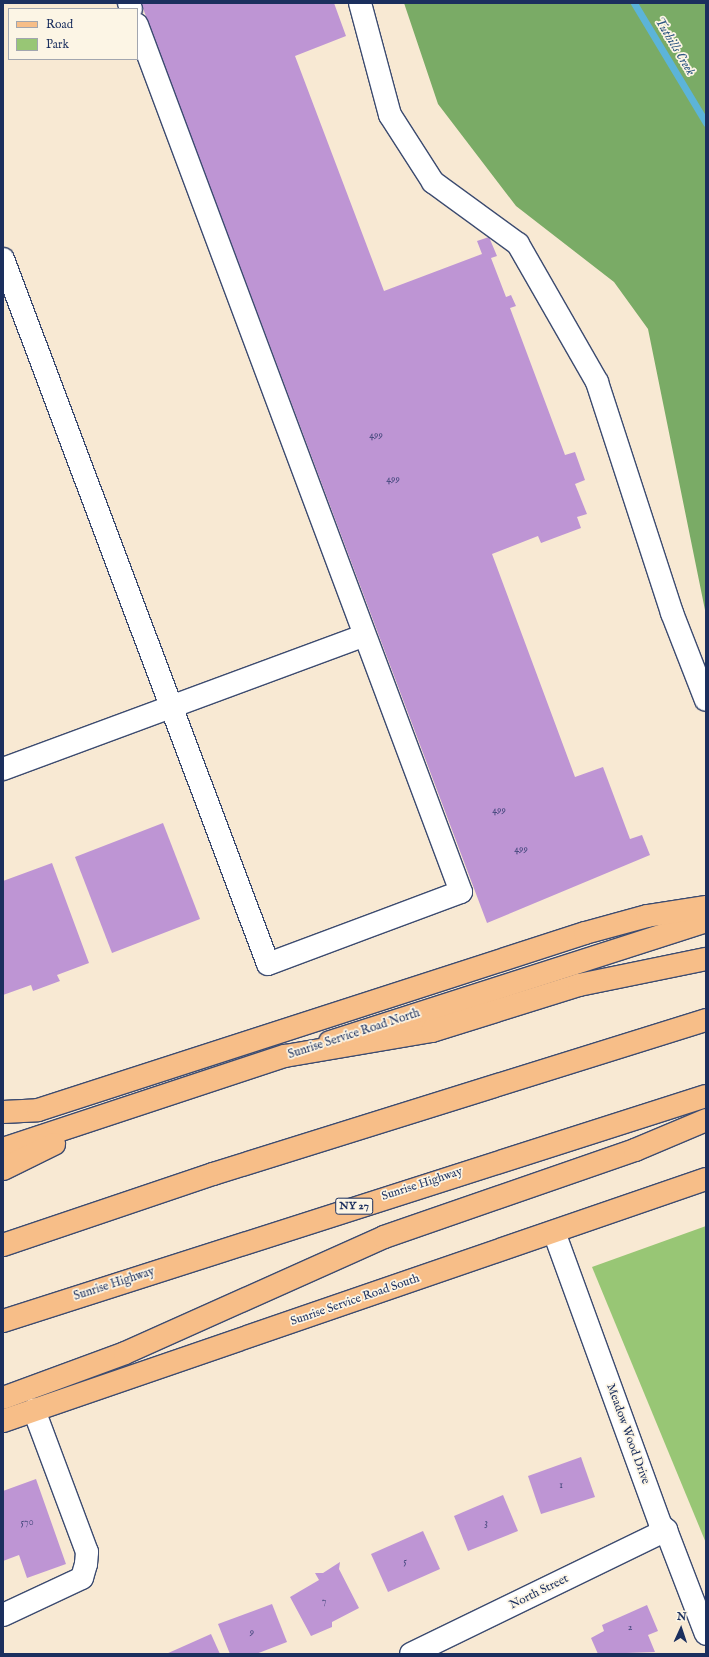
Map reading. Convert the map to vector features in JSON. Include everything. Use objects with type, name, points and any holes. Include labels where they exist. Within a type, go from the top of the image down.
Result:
[{"type":"main road","points":[[3,1112],[38,1110],[585,933],[647,916],[706,907]]},
{"type":"main road","name":"Sunrise Service Road North","points":[[3,1149],[140,1103],[706,921]]},
{"type":"main road","points":[[285,1056],[432,1031],[579,985],[706,959]]},
{"type":"main road","points":[[3,1245],[243,1165],[706,1020]]},
{"type":"main road","name":"Sunrise Highway","points":[[3,1322],[706,1096]]},
{"type":"main road","points":[[3,1169],[140,1103]]},
{"type":"main road","points":[[3,1398],[125,1353],[384,1237],[635,1150],[706,1120]]},
{"type":"main road","name":"Sunrise Service Road South","points":[[3,1421],[706,1179]]},
{"type":"street","points":[[360,3],[390,115],[433,182],[518,244],[597,382],[672,613],[706,700]]},
{"type":"street","points":[[3,259],[268,964],[461,892],[363,636],[138,28]]},
{"type":"street","points":[[3,769],[363,636]]},
{"type":"street","name":"Meadow Wood Drive","points":[[554,1232],[660,1524],[666,1530],[706,1634]]},
{"type":"street","points":[[3,1615],[82,1578],[86,1564],[87,1552],[34,1410]]},
{"type":"street","name":"North Street","points":[[412,1654],[666,1530]]},
{"type":"green space","points":[[404,3],[706,3],[706,615],[648,329],[614,282],[516,206],[438,104]]},
{"type":"green space","points":[[706,1226],[706,1543],[592,1267]]},
{"type":"building","points":[[141,3],[334,3],[346,36],[295,56],[384,291],[482,254],[477,241],[489,237],[497,256],[491,258],[506,297],[511,295],[516,306],[510,308],[565,455],[575,452],[585,480],[575,484],[587,514],[577,517],[581,528],[541,543],[538,536],[492,554],[575,777],[603,767],[630,839],[642,835],[650,855],[487,923]]},
{"type":"building","points":[[163,823],[200,919],[112,953],[75,857]]},
{"type":"building","points":[[52,863],[89,963],[57,975],[60,981],[33,991],[31,985],[3,995],[3,881]]},
{"type":"building","points":[[581,1457],[595,1497],[541,1514],[528,1476]]},
{"type":"building","points":[[36,1479],[66,1564],[27,1578],[19,1555],[3,1561],[3,1491]]},
{"type":"building","points":[[503,1495],[518,1531],[468,1551],[454,1516]]},
{"type":"building","points":[[423,1531],[440,1569],[388,1592],[371,1554]]},
{"type":"building","points":[[340,1562],[339,1569],[359,1608],[332,1622],[332,1627],[311,1636],[290,1597],[319,1580],[315,1573],[323,1573]]},
{"type":"building","points":[[272,1604],[287,1642],[256,1654],[230,1654],[218,1624]]},
{"type":"building","points":[[647,1605],[658,1631],[648,1635],[655,1652],[598,1654],[591,1638],[604,1631],[602,1625]]},
{"type":"building","points":[[211,1634],[220,1654],[166,1654]]},
{"type":"waterway","name":"Tuthills Creek","points":[[634,3],[706,123]]}]
